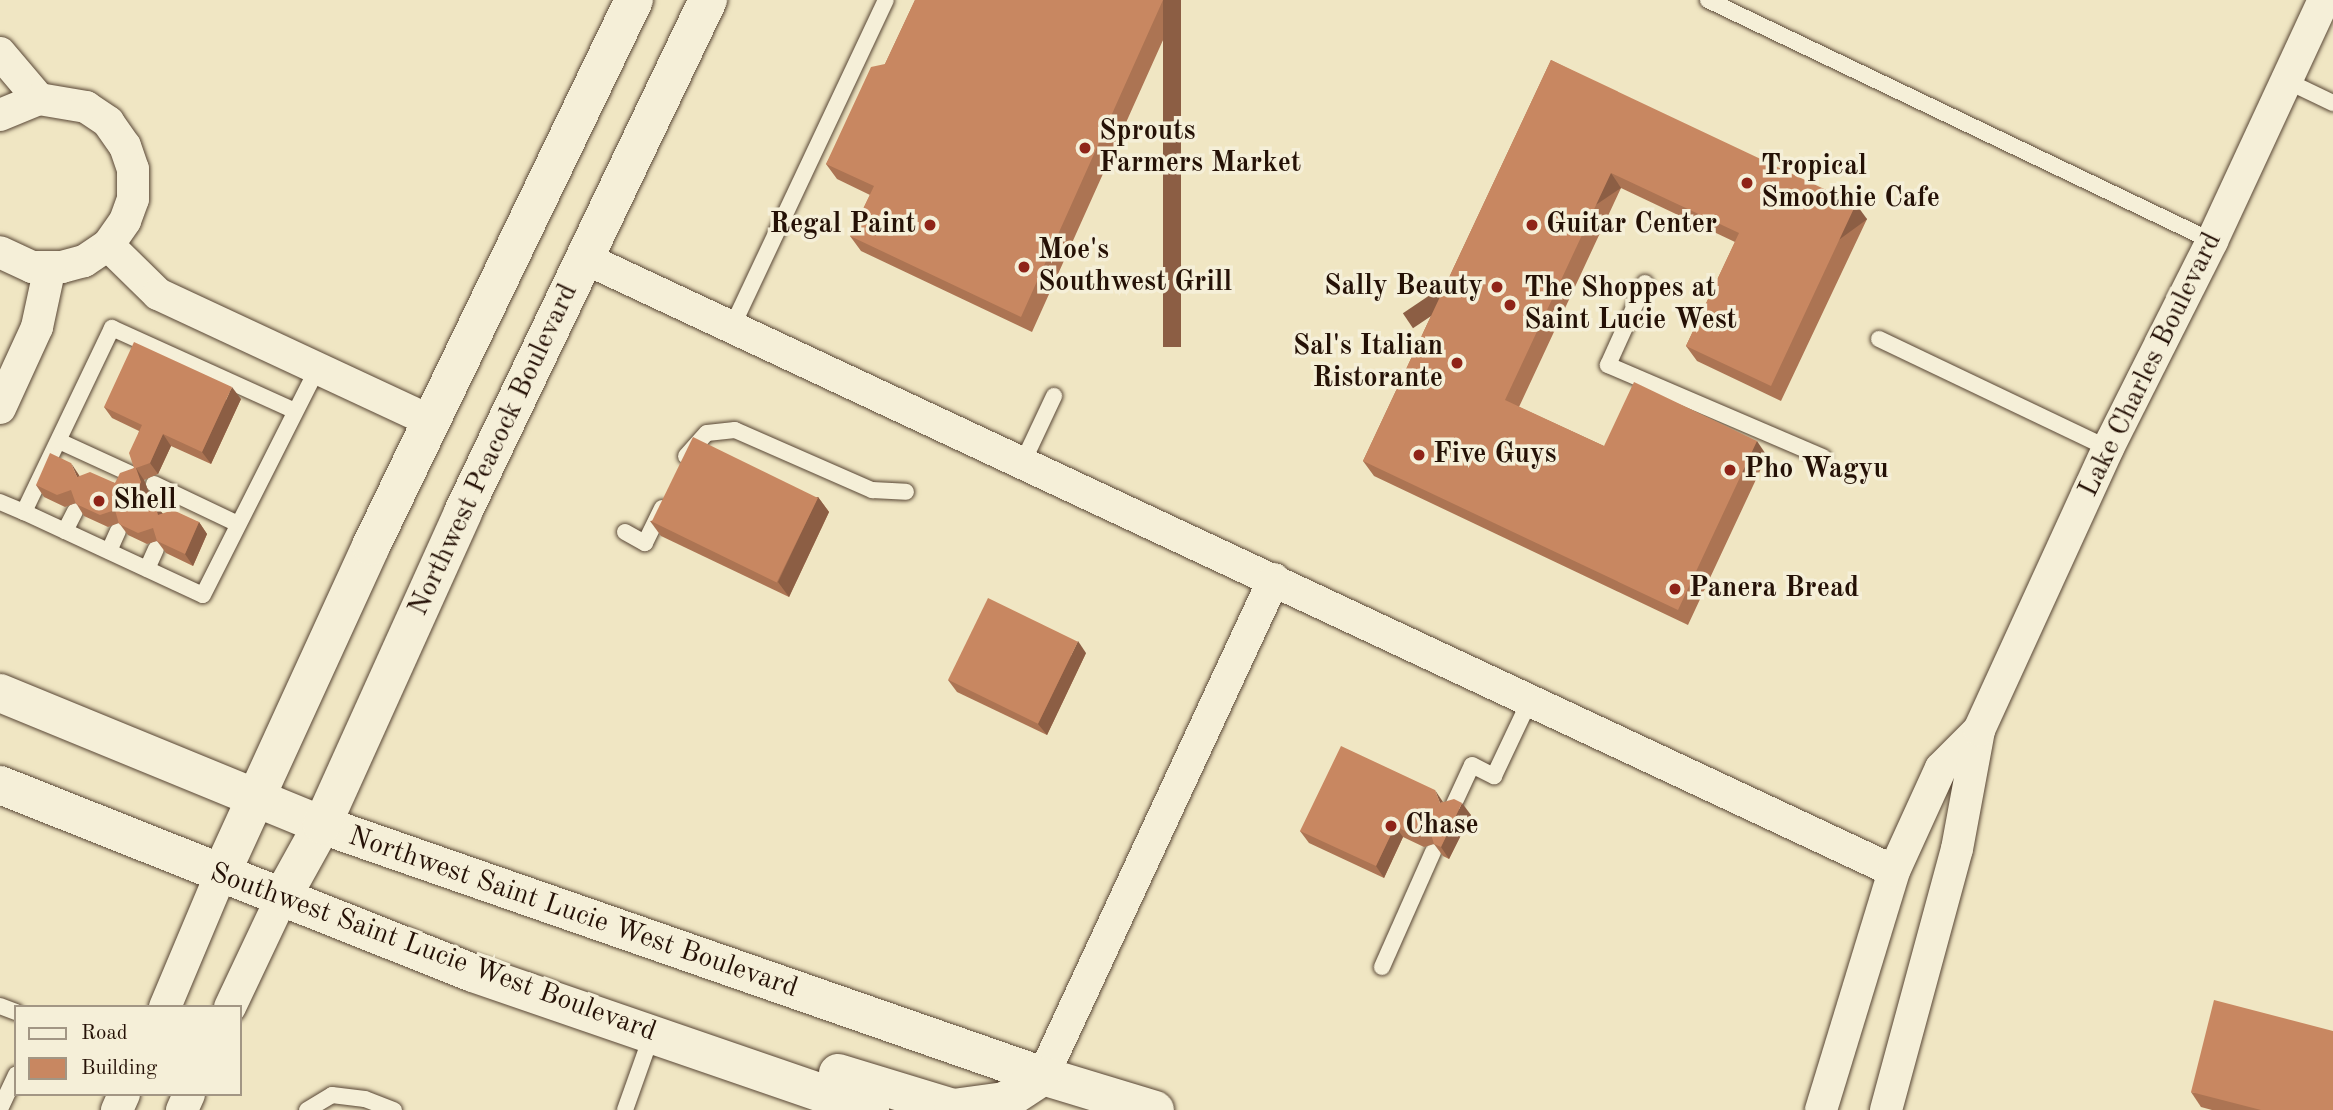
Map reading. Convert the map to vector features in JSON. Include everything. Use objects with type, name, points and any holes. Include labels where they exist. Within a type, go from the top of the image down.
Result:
[{"type":"main road","points":[[220,876],[634,0]]},
{"type":"main road","name":"Northwest Peacock Boulevard","points":[[281,900],[322,825],[463,512],[708,0]]},
{"type":"main road","name":"Northwest Saint Lucie West Boulevard","points":[[0,693],[322,825],[1043,1076],[1155,1110]]},
{"type":"main road","name":"Southwest Saint Lucie West Boulevard","points":[[0,785],[220,876],[473,973],[870,1110]]},
{"type":"main road","points":[[473,973],[537,970],[913,1099],[953,1108],[1005,1101],[1043,1076]]},
{"type":"street","name":"Lake Charles Boulevard","points":[[1979,730],[2108,448],[2212,241],[2324,0]]},
{"type":"street","points":[[0,53],[39,99]]},
{"type":"street","points":[[0,115],[39,99],[86,107],[108,122],[125,146],[133,169],[133,198],[125,221],[108,245],[84,261],[32,267],[0,251]]},
{"type":"street","points":[[108,245],[158,294],[433,422]]},
{"type":"street","points":[[584,258],[1894,871]]},
{"type":"street","points":[[0,408],[37,327],[50,267]]},
{"type":"street","points":[[1043,1076],[1274,579]]},
{"type":"street","points":[[1821,1110],[1894,871],[1941,768],[1979,730]]},
{"type":"street","points":[[1886,1110],[1957,849],[1979,730]]},
{"type":"street","points":[[166,1005],[220,876]]},
{"type":"street","points":[[231,1005],[281,900]]},
{"type":"lane","points":[[733,327],[886,0]]},
{"type":"lane","points":[[1708,0],[2212,241]]},
{"type":"lane","points":[[2287,81],[2333,103]]},
{"type":"lane","points":[[1645,283],[1608,365],[1823,457]]},
{"type":"lane","points":[[24,512],[112,328],[295,411]]},
{"type":"lane","points":[[1879,339],[2108,448]]},
{"type":"lane","points":[[0,502],[203,595],[317,369]]},
{"type":"lane","points":[[1023,462],[1054,396]]},
{"type":"lane","points":[[625,532],[645,542],[688,453],[707,433],[735,430],[872,491],[906,492]]},
{"type":"lane","points":[[58,441],[133,475]]},
{"type":"lane","points":[[89,479],[98,459]]},
{"type":"lane","points":[[153,484],[238,524]]},
{"type":"lane","points":[[172,518],[181,498]]},
{"type":"lane","points":[[65,531],[75,511]]},
{"type":"lane","points":[[109,551],[118,531]]},
{"type":"lane","points":[[147,569],[156,549]]},
{"type":"lane","points":[[1453,806],[1472,765],[1494,776],[1530,701]]},
{"type":"lane","points":[[1382,967],[1433,852]]},
{"type":"lane","points":[[625,1110],[652,1034]]},
{"type":"lane","points":[[0,1110],[14,1078]]},
{"type":"lane","points":[[307,1110],[332,1095],[365,1099],[394,1110]]},
{"type":"building","points":[[915,0],[1163,0],[1021,317],[850,236],[874,186],[826,164],[871,67],[885,64]]},
{"type":"building","name":"The Shoppes at Saint Lucie West","points":[[1551,60],[1856,204],[1771,386],[1686,346],[1739,233],[1611,173],[1505,400],[1604,446],[1634,382],[1757,441],[1678,610],[1363,461]]},
{"type":"building","points":[[134,342],[232,387],[202,452],[163,434],[150,463],[136,468],[141,482],[136,493],[154,502],[158,515],[173,510],[199,522],[185,554],[157,541],[153,528],[138,533],[119,524],[115,510],[100,515],[76,504],[71,490],[57,495],[36,485],[50,453],[71,463],[77,477],[90,472],[115,483],[120,473],[134,468],[129,453],[142,425],[104,407]]},
{"type":"building","points":[[693,437],[818,498],[777,582],[652,521]]},
{"type":"building","points":[[988,598],[1078,642],[1038,724],[948,680]]},
{"type":"building","name":"Chase","points":[[1341,746],[1435,790],[1440,803],[1454,799],[1462,803],[1441,847],[1434,844],[1430,831],[1415,836],[1395,826],[1376,866],[1300,831]]},
{"type":"building","points":[[2214,1000],[2333,1031],[2333,1110],[2261,1110],[2191,1092]]},
{"type":"place","name":"Sprouts Farmers Market","points":[[1085,148]]},
{"type":"place","name":"Tropical Smoothie Cafe","points":[[1747,183]]},
{"type":"place","name":"Regal Paint","points":[[930,225]]},
{"type":"place","name":"Guitar Center","points":[[1532,225]]},
{"type":"place","name":"Moe's Southwest Grill","points":[[1024,267]]},
{"type":"place","name":"Sally Beauty","points":[[1497,287]]},
{"type":"place","name":"The Shoppes at Saint Lucie West","points":[[1510,305]]},
{"type":"place","name":"Sal's Italian Ristorante","points":[[1457,363]]},
{"type":"place","name":"Five Guys","points":[[1419,455]]},
{"type":"place","name":"Pho Wagyu","points":[[1730,470]]},
{"type":"place","name":"Shell","points":[[99,501]]},
{"type":"place","name":"Panera Bread","points":[[1675,589]]},
{"type":"place","name":"Chase","points":[[1391,826]]}]
